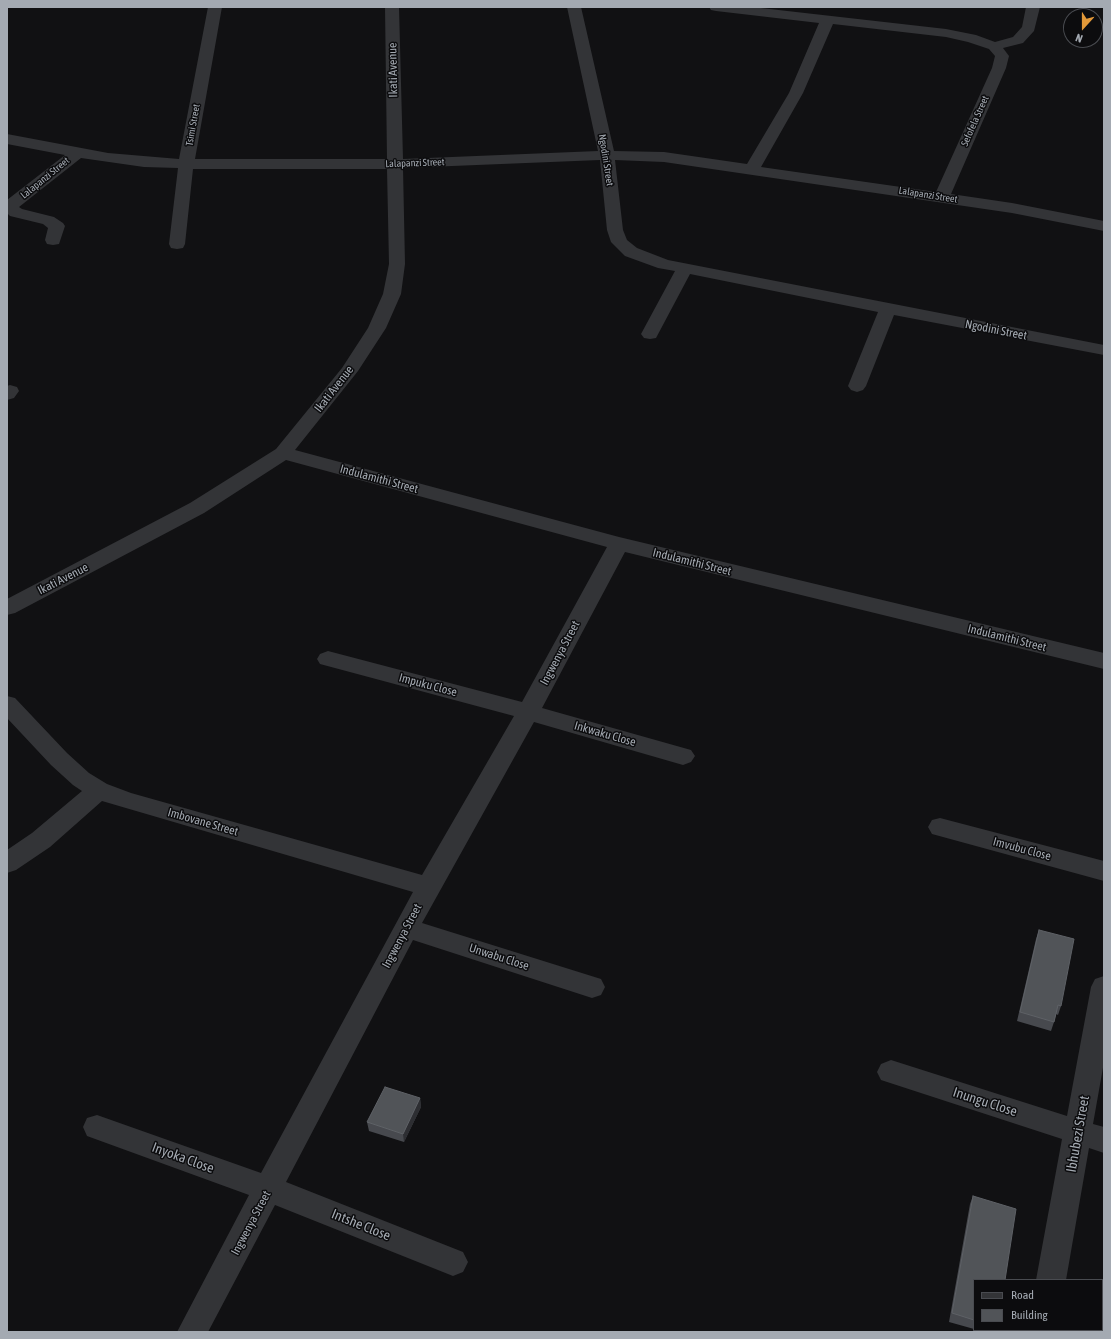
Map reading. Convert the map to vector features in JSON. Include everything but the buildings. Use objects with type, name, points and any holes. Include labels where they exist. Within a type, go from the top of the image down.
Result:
[{"type":"street","name":"Tsimi Street","points":[[177,244],[186,164],[214,7]]},
{"type":"street","name":"Ikati Avenue","points":[[7,608],[197,508],[283,453],[349,371],[377,328],[392,294],[397,264],[392,7]]},
{"type":"street","name":"Ngodini Street","points":[[574,7],[607,155],[615,230],[619,242],[631,252],[646,259],[685,268],[888,309],[1104,350]]},
{"type":"street","points":[[716,7],[946,33],[971,38],[994,46],[1018,40],[1029,28],[1033,7]]},
{"type":"street","points":[[855,22],[860,7]]},
{"type":"street","points":[[752,168],[796,93],[828,19]]},
{"type":"street","name":"Sefofela Street","points":[[942,197],[999,68],[1002,56],[994,46]]},
{"type":"street","name":"Lalapanzi Street","points":[[7,139],[77,153],[144,162],[186,164],[395,164],[607,155],[664,157],[752,168],[942,197],[1012,208],[1104,226]]},
{"type":"street","name":"Lalapanzi Street","points":[[53,240],[57,226],[48,220],[16,213],[10,206],[77,153]]},
{"type":"street","points":[[650,334],[685,268]]},
{"type":"street","points":[[857,386],[888,309]]},
{"type":"street","name":"Indulamithi Street","points":[[283,453],[619,544],[1104,661]]},
{"type":"street","name":"Ingwenya Street","points":[[192,1332],[428,887],[528,712],[619,544]]},
{"type":"street","name":"Impuku Close","points":[[328,659],[528,712]]},
{"type":"street","name":"Imbovane Street","points":[[7,704],[59,759],[81,779],[99,790],[126,800],[428,887]]},
{"type":"street","name":"Inkwaku Close","points":[[528,712],[683,756]]},
{"type":"street","points":[[7,863],[41,840],[99,790]]},
{"type":"street","name":"Imvubu Close","points":[[940,827],[1104,871]]},
{"type":"street","name":"Unwabu Close","points":[[406,928],[592,987]]},
{"type":"street","name":"Ibhubezi Street","points":[[1051,1279],[1104,987]]},
{"type":"street","name":"Inungu Close","points":[[891,1072],[1104,1140]]},
{"type":"street","name":"Inyoka Close","points":[[97,1127],[269,1189]]},
{"type":"street","name":"Intshe Close","points":[[269,1189],[453,1262]]}]
